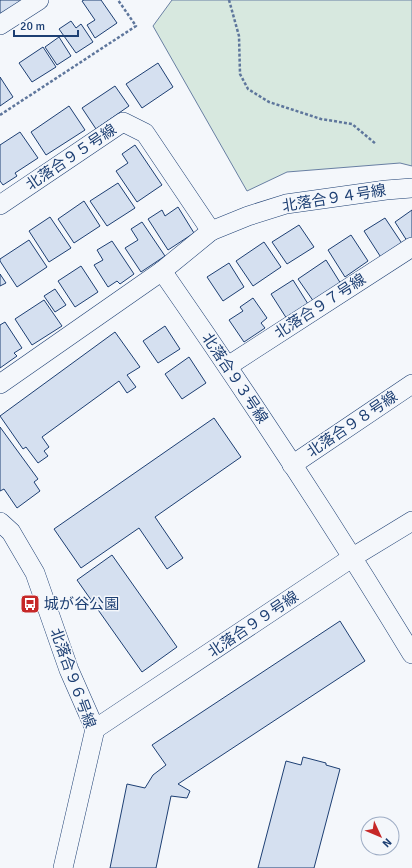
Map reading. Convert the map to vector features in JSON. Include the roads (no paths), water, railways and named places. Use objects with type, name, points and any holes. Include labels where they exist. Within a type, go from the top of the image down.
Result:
[{"type":"street","points":[[0,26],[39,0]]},
{"type":"street","name":"北落合９５号線","points":[[0,205],[123,122],[145,133],[211,231]]},
{"type":"street","name":"北落合９４号線","points":[[162,270],[211,231],[248,216],[286,204],[386,190],[412,188]]},
{"type":"street","name":"北落合９７号線","points":[[228,366],[412,247]]},
{"type":"street","points":[[0,384],[162,270]]},
{"type":"street","name":"北落合９３号線","points":[[162,270],[228,366],[292,464],[353,558],[412,654]]},
{"type":"street","name":"北落合９８号線","points":[[292,464],[412,384]]},
{"type":"street","name":"北落合９９号線","points":[[95,729],[353,558],[412,521]]},
{"type":"street","name":"北落合９６号線","points":[[0,522],[11,532],[35,573],[70,670],[95,729],[63,868]]},
{"type":"place","name":"城が谷公園","points":[[30,604]]}]
